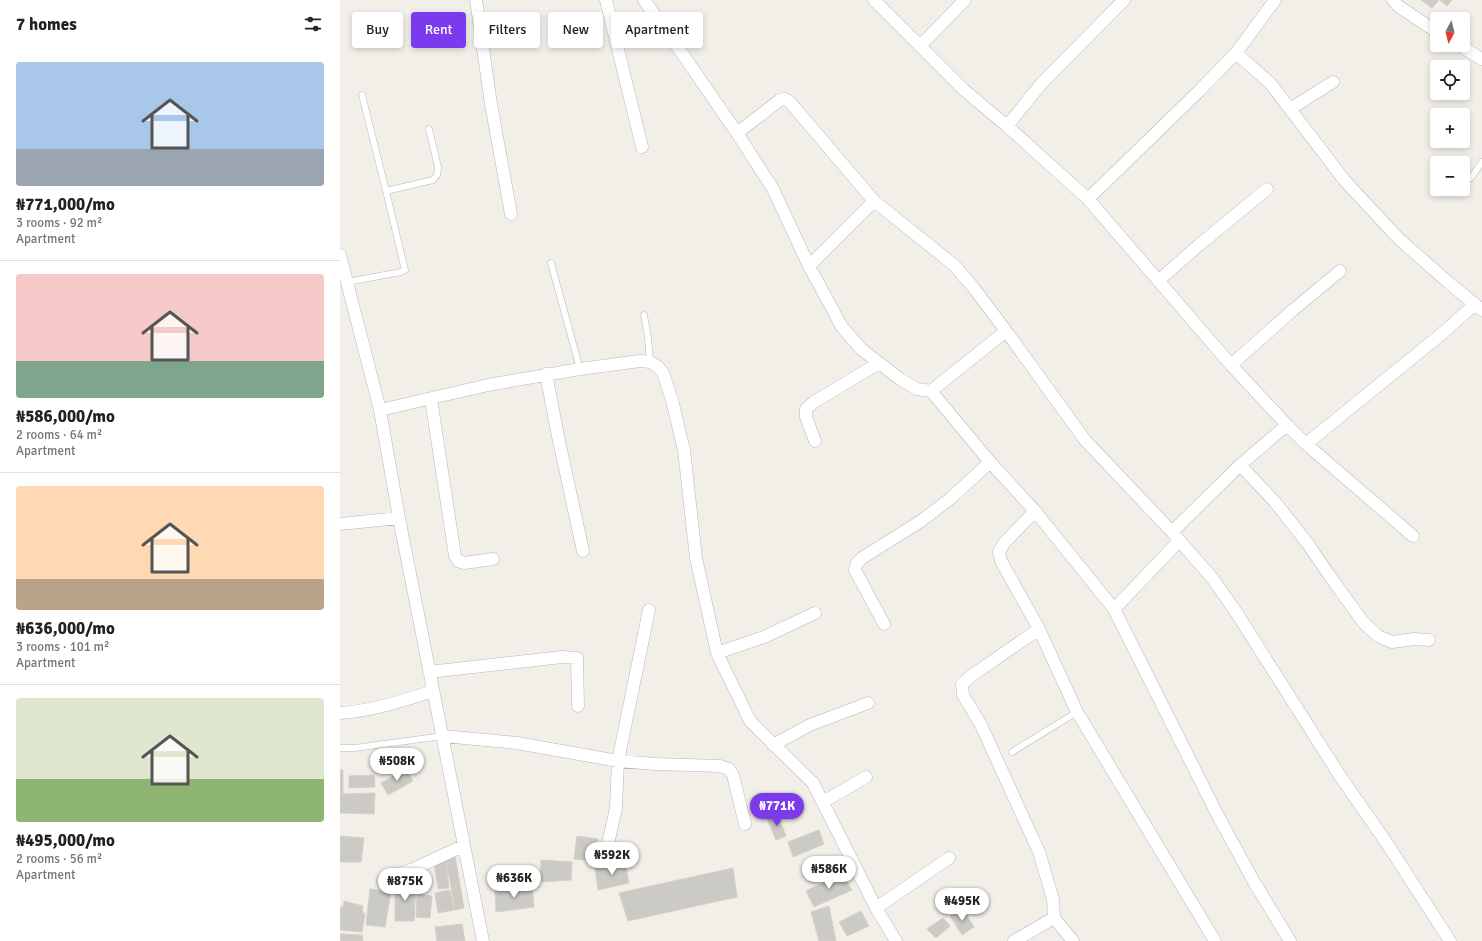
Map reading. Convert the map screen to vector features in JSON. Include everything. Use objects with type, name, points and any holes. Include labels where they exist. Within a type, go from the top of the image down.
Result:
[{"type":"street","points":[[476,0],[491,104],[510,214]]},
{"type":"street","points":[[606,0],[642,147]]},
{"type":"street","points":[[644,0],[737,133],[773,189],[809,266],[842,327],[861,349],[900,379],[917,389],[931,391],[990,462],[1035,511],[1114,609],[1217,814],[1254,882],[1290,941]]},
{"type":"street","points":[[874,0],[964,90],[1007,126],[1088,199],[1231,365],[1306,444],[1413,536]]},
{"type":"street","points":[[920,46],[966,0]]},
{"type":"street","points":[[1007,126],[1041,84],[1124,0]]},
{"type":"street","points":[[1088,199],[1199,92],[1236,53],[1275,0]]},
{"type":"street","points":[[1398,2],[1430,27]]},
{"type":"street","points":[[1470,52],[1482,59]]},
{"type":"street","points":[[1236,53],[1270,83],[1345,181],[1399,239],[1449,284],[1479,307],[1444,332],[1306,444]]},
{"type":"street","points":[[1290,109],[1333,82]]},
{"type":"street","points":[[737,133],[780,100],[789,101],[874,201],[954,265],[973,287],[1006,331],[1085,440],[1176,536],[1213,579],[1450,941]]},
{"type":"street","points":[[1158,281],[1266,189]]},
{"type":"street","points":[[809,266],[874,201]]},
{"type":"street","points":[[340,255],[342,271],[347,282],[380,410],[399,518],[483,941]]},
{"type":"street","points":[[1231,365],[1340,271]]},
{"type":"street","points":[[931,391],[1006,331]]},
{"type":"street","points":[[380,410],[488,385],[580,368],[640,361],[650,362],[657,366],[663,374],[672,400],[684,450],[696,558],[717,653],[750,721],[813,783],[876,908],[896,941]]},
{"type":"street","points":[[815,441],[806,417],[806,409],[814,402],[879,363]]},
{"type":"street","points":[[546,374],[583,551]]},
{"type":"street","points":[[431,399],[455,556],[458,561],[464,563],[493,559]]},
{"type":"street","points":[[1114,609],[1176,536],[1240,465],[1287,425]]},
{"type":"street","points":[[884,624],[855,570],[856,563],[921,521],[951,498],[990,462]]},
{"type":"street","points":[[1240,465],[1280,508],[1308,544],[1363,622],[1378,636],[1392,642],[1414,639],[1429,640]]},
{"type":"street","points":[[1035,511],[1004,543],[999,552],[1001,561],[1039,629],[1077,712],[1215,941]]},
{"type":"street","points":[[340,524],[399,518]]},
{"type":"street","points":[[606,853],[616,808],[618,760],[649,610]]},
{"type":"street","points":[[717,653],[764,636],[815,613]]},
{"type":"street","points":[[1039,629],[962,684],[963,696],[981,725],[1039,852],[1054,899],[1054,918],[1073,941]]},
{"type":"street","points":[[429,672],[562,657],[578,658],[578,706]]},
{"type":"street","points":[[340,713],[361,712],[433,691]]},
{"type":"street","points":[[774,745],[810,725],[868,703]]},
{"type":"street","points":[[443,736],[517,743],[618,760],[656,764],[720,766],[729,769],[733,775],[745,824]]},
{"type":"street","points":[[823,802],[866,777]]},
{"type":"street","points":[[383,880],[411,870],[463,846]]},
{"type":"street","points":[[876,908],[949,858]]},
{"type":"street","points":[[1014,941],[1054,918]]},
{"type":"lane","points":[[347,282],[405,270],[362,95]]},
{"type":"lane","points":[[386,191],[433,180],[437,175],[438,167],[429,129]]},
{"type":"lane","points":[[1471,178],[1482,162]]},
{"type":"lane","points":[[551,263],[580,368]]},
{"type":"lane","points":[[644,315],[650,362]]},
{"type":"lane","points":[[1012,752],[1077,712]]},
{"type":"lane","points":[[340,748],[355,748],[443,736]]},
{"type":"building","points":[[1421,0],[1439,0],[1432,8]]},
{"type":"building","points":[[1440,0],[1452,0],[1447,6]]},
{"type":"building","points":[[406,769],[413,781],[388,795],[381,783]]},
{"type":"building","points":[[340,770],[343,770],[343,794],[340,794]]},
{"type":"building","points":[[374,775],[375,787],[349,788],[349,776]]},
{"type":"building","points":[[375,793],[374,814],[340,813],[340,794]]},
{"type":"building","points":[[778,815],[786,836],[776,840],[767,819]]},
{"type":"building","points":[[819,830],[824,844],[793,857],[788,842]]},
{"type":"building","points":[[340,836],[364,838],[361,862],[340,862]]},
{"type":"building","points":[[577,836],[598,839],[595,861],[574,859]]},
{"type":"building","points":[[455,856],[464,908],[455,910],[446,859]]},
{"type":"building","points":[[541,860],[572,862],[571,880],[540,882]]},
{"type":"building","points":[[446,861],[449,888],[438,889],[434,862]]},
{"type":"building","points":[[625,861],[629,883],[598,890],[595,868]]},
{"type":"building","points":[[733,868],[737,897],[628,921],[619,893]]},
{"type":"building","points":[[842,874],[852,890],[814,907],[806,891]]},
{"type":"building","points":[[416,883],[414,921],[395,921],[395,884]]},
{"type":"building","points":[[532,886],[534,907],[496,912],[495,891]]},
{"type":"building","points":[[370,889],[391,892],[385,927],[366,925]]},
{"type":"building","points":[[450,890],[454,910],[438,913],[435,893]]},
{"type":"building","points":[[417,894],[432,896],[430,918],[416,917]]},
{"type":"building","points":[[344,901],[363,906],[362,913],[365,913],[362,932],[340,930],[340,907],[343,907]]},
{"type":"building","points":[[829,906],[836,941],[819,941],[811,912]]},
{"type":"building","points":[[963,909],[974,927],[962,935],[950,916]]},
{"type":"building","points":[[861,911],[869,926],[847,936],[839,922]]},
{"type":"building","points":[[943,918],[950,926],[936,938],[927,929]]},
{"type":"building","points":[[462,924],[465,941],[437,941],[435,927]]},
{"type":"building","points":[[340,934],[362,935],[363,941],[341,941]]}]
